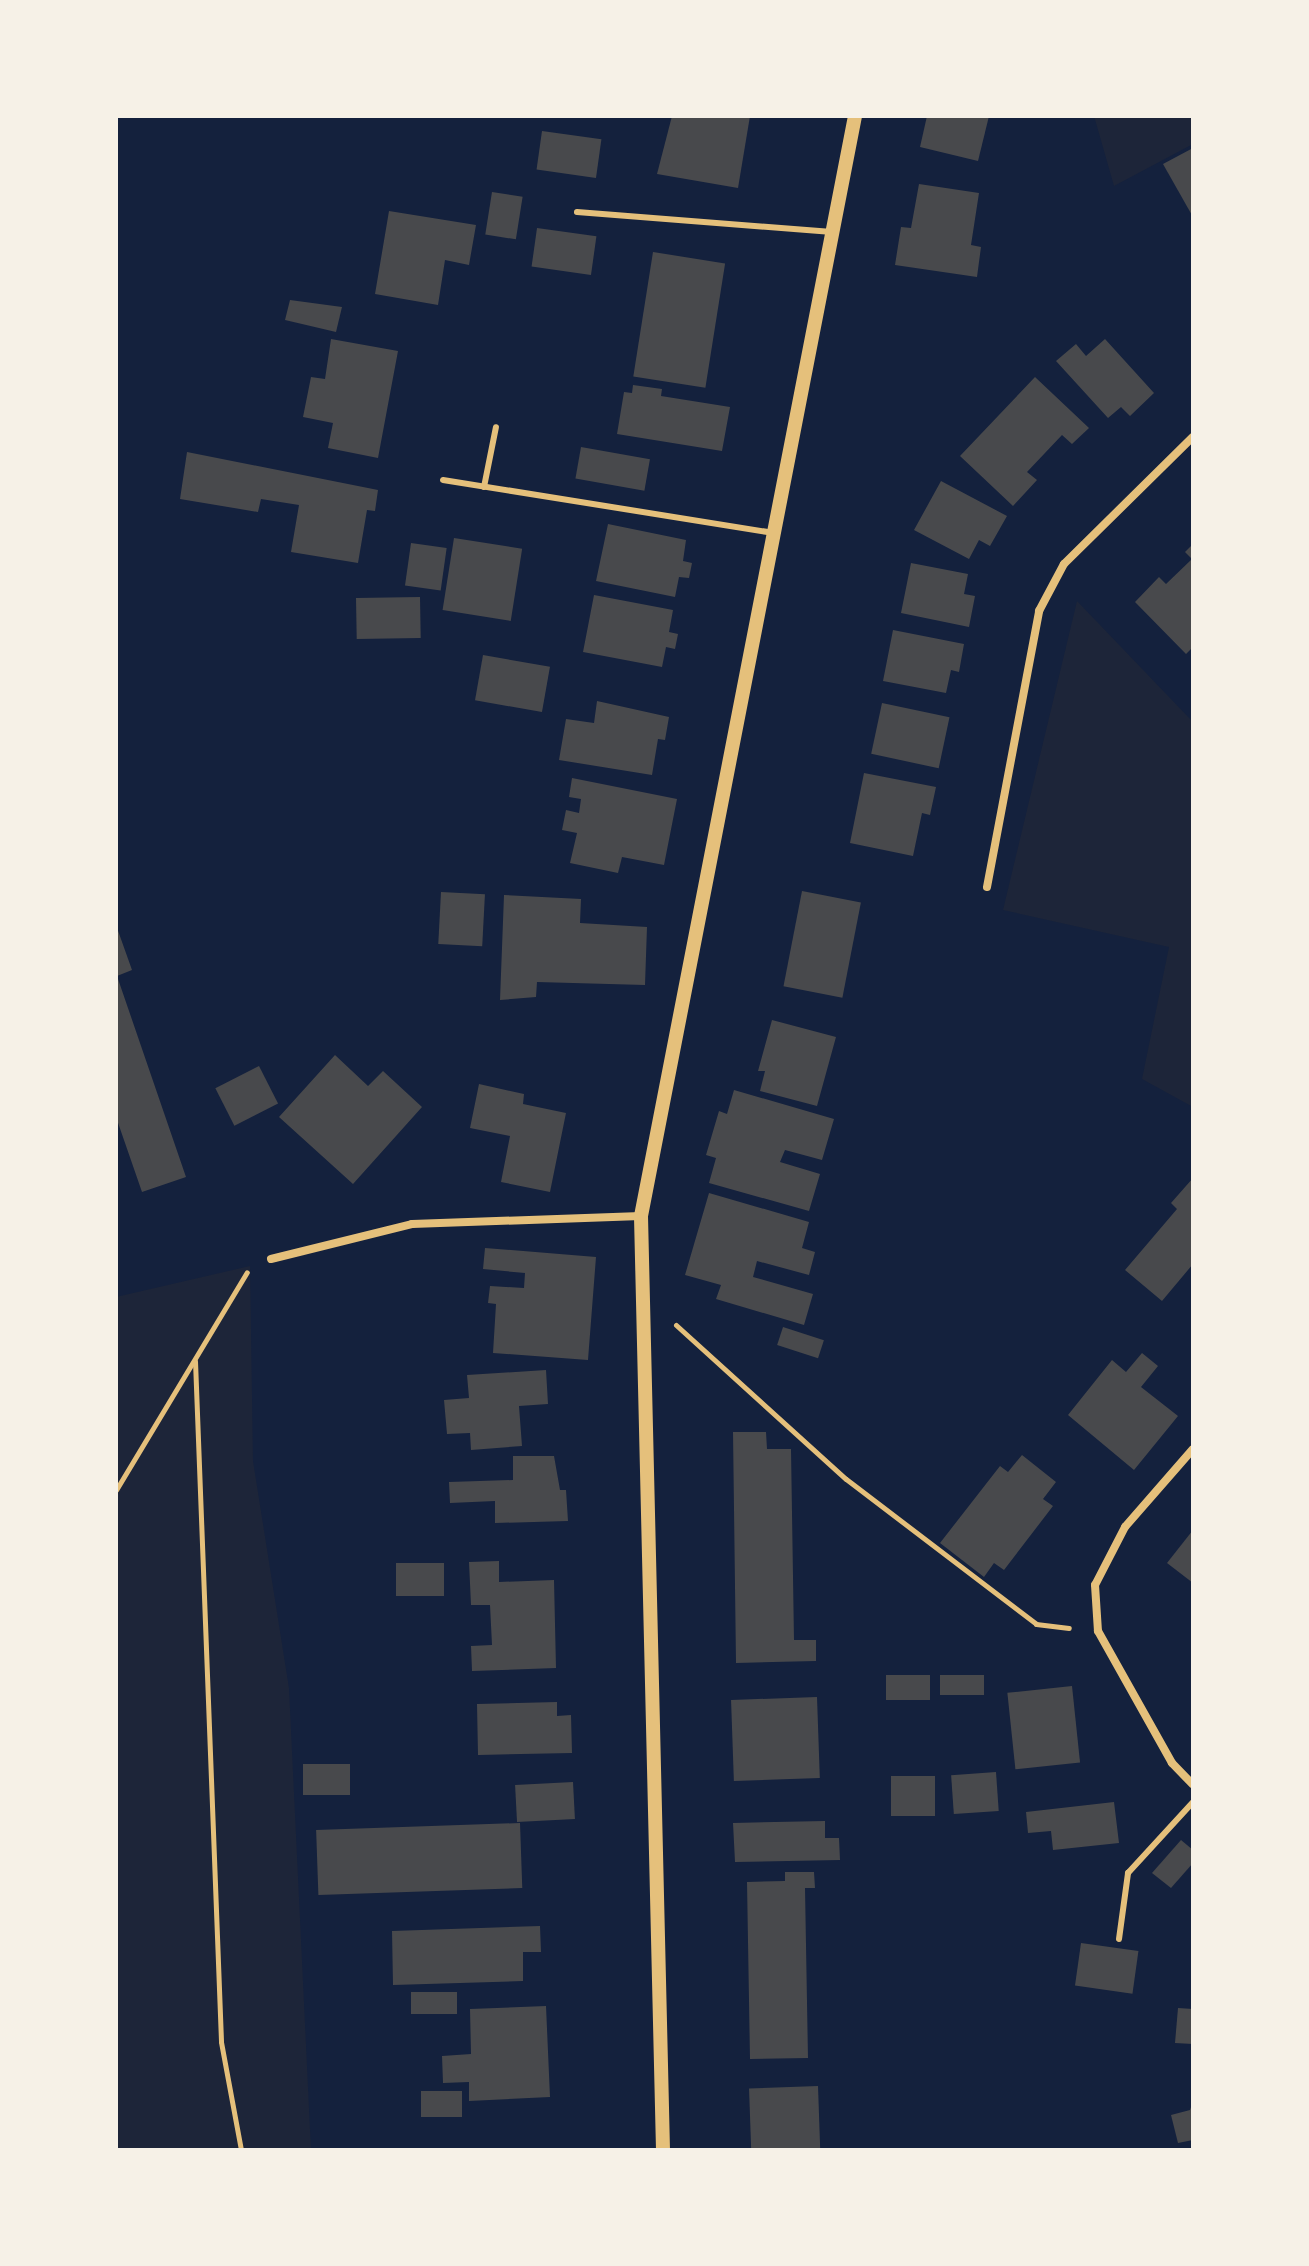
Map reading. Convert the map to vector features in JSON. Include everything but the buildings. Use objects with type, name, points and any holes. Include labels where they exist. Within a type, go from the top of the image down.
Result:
[{"type":"street","points":[[663,2150],[641,1216],[855,116]]},
{"type":"street","points":[[987,887],[1039,611],[1064,564],[1193,437]]},
{"type":"street","points":[[271,1259],[412,1224],[641,1216]]},
{"type":"street","points":[[1193,1449],[1125,1527],[1095,1585],[1098,1631],[1172,1763],[1193,1785]]},
{"type":"lane","points":[[577,212],[832,232]]},
{"type":"lane","points":[[484,487],[496,427]]},
{"type":"lane","points":[[443,480],[773,533]]},
{"type":"lane","points":[[1119,1939],[1128,1873],[1193,1802]]},
{"type":"path","points":[[116,1490],[250,1266],[271,1259]]},
{"type":"path","points":[[641,1293],[846,1479],[1036,1624]]},
{"type":"path","points":[[195,1361],[221,2042],[241,2150]]},
{"type":"shaded area","points":[[1094,116],[1193,116],[1193,144],[1114,186]]},
{"type":"shaded area","points":[[1077,601],[1193,722],[1193,1107],[1142,1079],[1169,947],[1003,910]]},
{"type":"shaded area","points":[[250,1266],[253,1461],[289,1688],[311,2150],[116,2150],[116,1297]]}]
